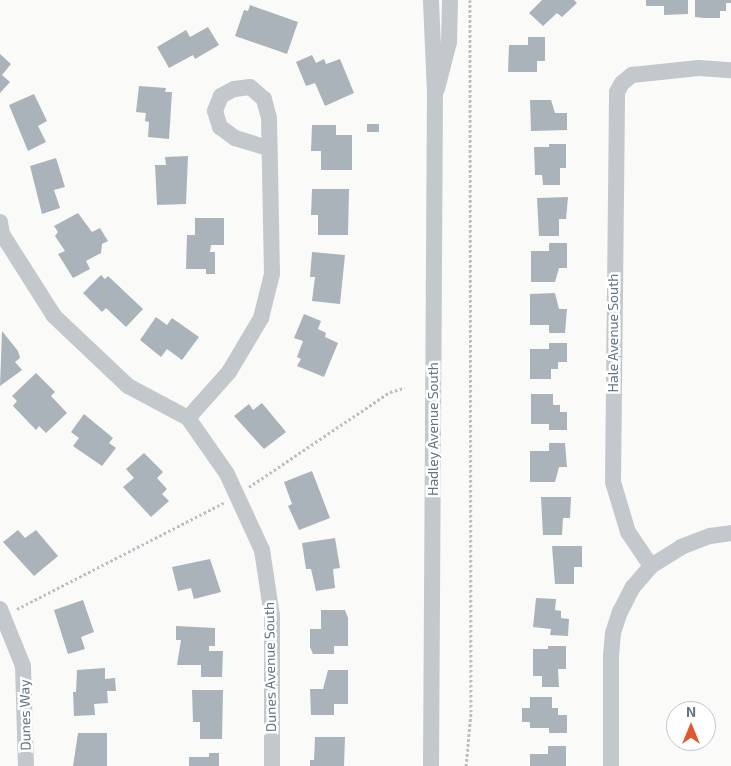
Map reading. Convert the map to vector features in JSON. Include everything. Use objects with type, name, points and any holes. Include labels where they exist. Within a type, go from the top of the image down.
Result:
[{"type":"street","name":"Hadley Avenue South","points":[[431,0],[436,93],[431,766]]},
{"type":"street","name":"Hadley Avenue South","points":[[436,93],[447,50],[450,0]]},
{"type":"street","name":"Hale Avenue South","points":[[651,566],[628,532],[613,482],[615,130],[618,90],[632,75],[700,68],[731,70]]},
{"type":"street","points":[[188,418],[229,372],[261,318],[272,274],[268,148]]},
{"type":"street","name":"Dunes Avenue South","points":[[0,222],[2,234],[54,316],[128,386],[188,418],[227,474],[262,550],[272,616],[272,766]]},
{"type":"street","points":[[611,766],[613,633],[633,587],[651,566],[681,546],[710,536],[731,532]]},
{"type":"street","name":"Dunes Way","points":[[2,613],[23,666],[26,766]]},
{"type":"path","points":[[466,766],[471,712],[470,0]]},
{"type":"path","points":[[2,613],[175,530],[237,496],[390,392],[404,388]]},
{"type":"building","points":[[542,0],[574,0],[577,3],[562,17],[557,13],[543,26],[529,13]]},
{"type":"building","points":[[646,0],[688,0],[688,14],[664,15],[664,6],[646,6]]},
{"type":"building","points":[[695,0],[731,0],[731,3],[726,3],[726,11],[720,11],[720,18],[704,18],[695,17]]},
{"type":"building","points":[[250,5],[298,22],[287,54],[235,36],[244,10],[248,11]]},
{"type":"building","points":[[208,27],[219,45],[195,59],[193,55],[169,68],[157,47],[186,30],[190,37]]},
{"type":"building","points":[[528,37],[545,37],[545,61],[537,61],[537,72],[508,72],[509,45],[528,45]]},
{"type":"building","points":[[0,54],[11,64],[2,75],[10,82],[0,93]]},
{"type":"building","points":[[312,55],[316,63],[324,59],[326,64],[340,59],[354,93],[325,106],[315,83],[306,86],[296,62]]},
{"type":"building","points":[[139,86],[166,88],[165,92],[172,92],[169,139],[148,137],[149,122],[145,121],[146,113],[136,112]]},
{"type":"building","points":[[34,94],[47,121],[38,126],[46,142],[28,151],[9,105]]},
{"type":"building","points":[[530,100],[551,100],[555,113],[567,113],[567,130],[531,131]]},
{"type":"building","points":[[367,124],[379,124],[379,132],[367,132]]},
{"type":"building","points":[[312,125],[336,125],[336,135],[352,135],[352,170],[321,170],[321,151],[311,151]]},
{"type":"building","points":[[549,144],[566,144],[566,168],[560,168],[560,185],[543,185],[542,175],[535,175],[534,147],[549,147]]},
{"type":"building","points":[[188,156],[186,204],[157,205],[155,165],[166,165],[165,157]]},
{"type":"building","points":[[56,158],[65,187],[54,190],[60,208],[42,214],[30,166]]},
{"type":"building","points":[[312,189],[349,189],[348,235],[318,235],[318,215],[311,215]]},
{"type":"building","points":[[568,197],[566,219],[559,219],[559,236],[539,236],[537,198]]},
{"type":"building","points":[[78,213],[92,232],[100,228],[108,241],[102,244],[101,253],[86,261],[90,269],[73,278],[58,254],[65,251],[55,236],[58,232],[54,226]]},
{"type":"building","points":[[195,218],[224,218],[224,245],[211,245],[210,252],[215,252],[215,274],[206,274],[206,269],[186,269],[187,235],[195,235]]},
{"type":"building","points":[[549,243],[567,243],[567,268],[559,268],[555,282],[531,282],[531,251],[549,251]]},
{"type":"building","points":[[312,252],[345,255],[340,304],[312,301],[315,277],[310,277]]},
{"type":"building","points":[[101,275],[105,279],[108,276],[143,309],[126,327],[106,308],[102,312],[83,293]]},
{"type":"building","points":[[555,293],[559,309],[567,309],[565,333],[549,333],[549,325],[530,325],[530,294]]},
{"type":"building","points":[[304,314],[321,321],[318,329],[326,333],[325,337],[338,343],[324,377],[297,366],[301,359],[297,357],[303,341],[294,338]]},
{"type":"building","points":[[156,317],[167,325],[172,318],[199,337],[182,360],[167,349],[161,357],[140,340]]},
{"type":"building","points":[[2,331],[18,351],[20,358],[15,362],[22,370],[0,386]]},
{"type":"building","points":[[549,343],[567,343],[567,362],[558,362],[558,369],[551,369],[551,379],[530,379],[530,349],[549,349]]},
{"type":"building","points":[[36,373],[55,392],[51,396],[67,413],[46,433],[39,426],[36,430],[13,406],[17,401],[12,396]]},
{"type":"building","points":[[531,394],[553,394],[553,405],[560,405],[560,412],[567,412],[567,430],[549,430],[549,424],[531,424]]},
{"type":"building","points":[[262,403],[286,432],[264,449],[234,416],[249,404],[253,410]]},
{"type":"building","points":[[84,414],[113,438],[109,443],[116,448],[102,466],[73,446],[79,438],[71,432]]},
{"type":"building","points":[[549,443],[565,443],[567,467],[559,467],[555,482],[530,482],[530,451],[549,451]]},
{"type":"building","points":[[144,453],[163,472],[157,478],[167,489],[162,494],[169,501],[151,517],[123,487],[134,478],[126,469]]},
{"type":"building","points":[[312,471],[330,518],[299,530],[288,506],[292,504],[284,482]]},
{"type":"building","points":[[541,497],[571,497],[570,518],[563,518],[562,535],[543,535]]},
{"type":"building","points":[[18,530],[25,538],[36,530],[58,556],[34,576],[3,542]]},
{"type":"building","points":[[335,538],[340,568],[333,569],[335,588],[316,591],[311,569],[306,569],[302,543]]},
{"type":"building","points":[[552,546],[582,546],[582,567],[574,567],[574,584],[555,584]]},
{"type":"building","points":[[210,559],[221,592],[194,599],[191,588],[178,591],[172,567]]},
{"type":"building","points":[[536,598],[556,599],[555,610],[561,611],[561,618],[569,619],[568,636],[550,635],[551,629],[533,627]]},
{"type":"building","points":[[83,600],[94,632],[81,637],[85,649],[68,654],[54,610]]},
{"type":"building","points":[[321,610],[345,610],[348,618],[348,646],[334,646],[334,654],[313,654],[310,647],[310,629],[321,629]]},
{"type":"building","points":[[176,626],[215,628],[215,646],[209,646],[209,651],[223,651],[222,677],[201,677],[201,665],[177,665],[181,640],[176,640]]},
{"type":"building","points":[[548,646],[566,646],[566,669],[558,669],[559,687],[542,687],[542,676],[533,676],[533,649],[548,649]]},
{"type":"building","points":[[105,668],[105,679],[115,678],[116,691],[107,691],[108,703],[94,704],[95,715],[74,716],[73,692],[76,692],[77,670]]},
{"type":"building","points":[[328,670],[348,670],[348,704],[334,704],[334,715],[311,715],[310,689],[323,689]]},
{"type":"building","points":[[192,690],[223,690],[222,739],[200,739],[200,722],[193,722]]},
{"type":"building","points":[[530,697],[552,697],[552,708],[558,708],[558,715],[567,715],[567,733],[549,733],[549,728],[530,728],[530,722],[522,722],[522,708],[530,708]]},
{"type":"building","points":[[78,733],[107,733],[107,766],[73,766]]},
{"type":"building","points":[[315,737],[345,737],[344,766],[310,766],[310,760],[314,760]]},
{"type":"building","points":[[548,746],[566,746],[566,766],[530,766],[530,754],[548,754]]},
{"type":"building","points":[[209,753],[219,753],[219,766],[189,766],[189,757],[209,757]]}]
